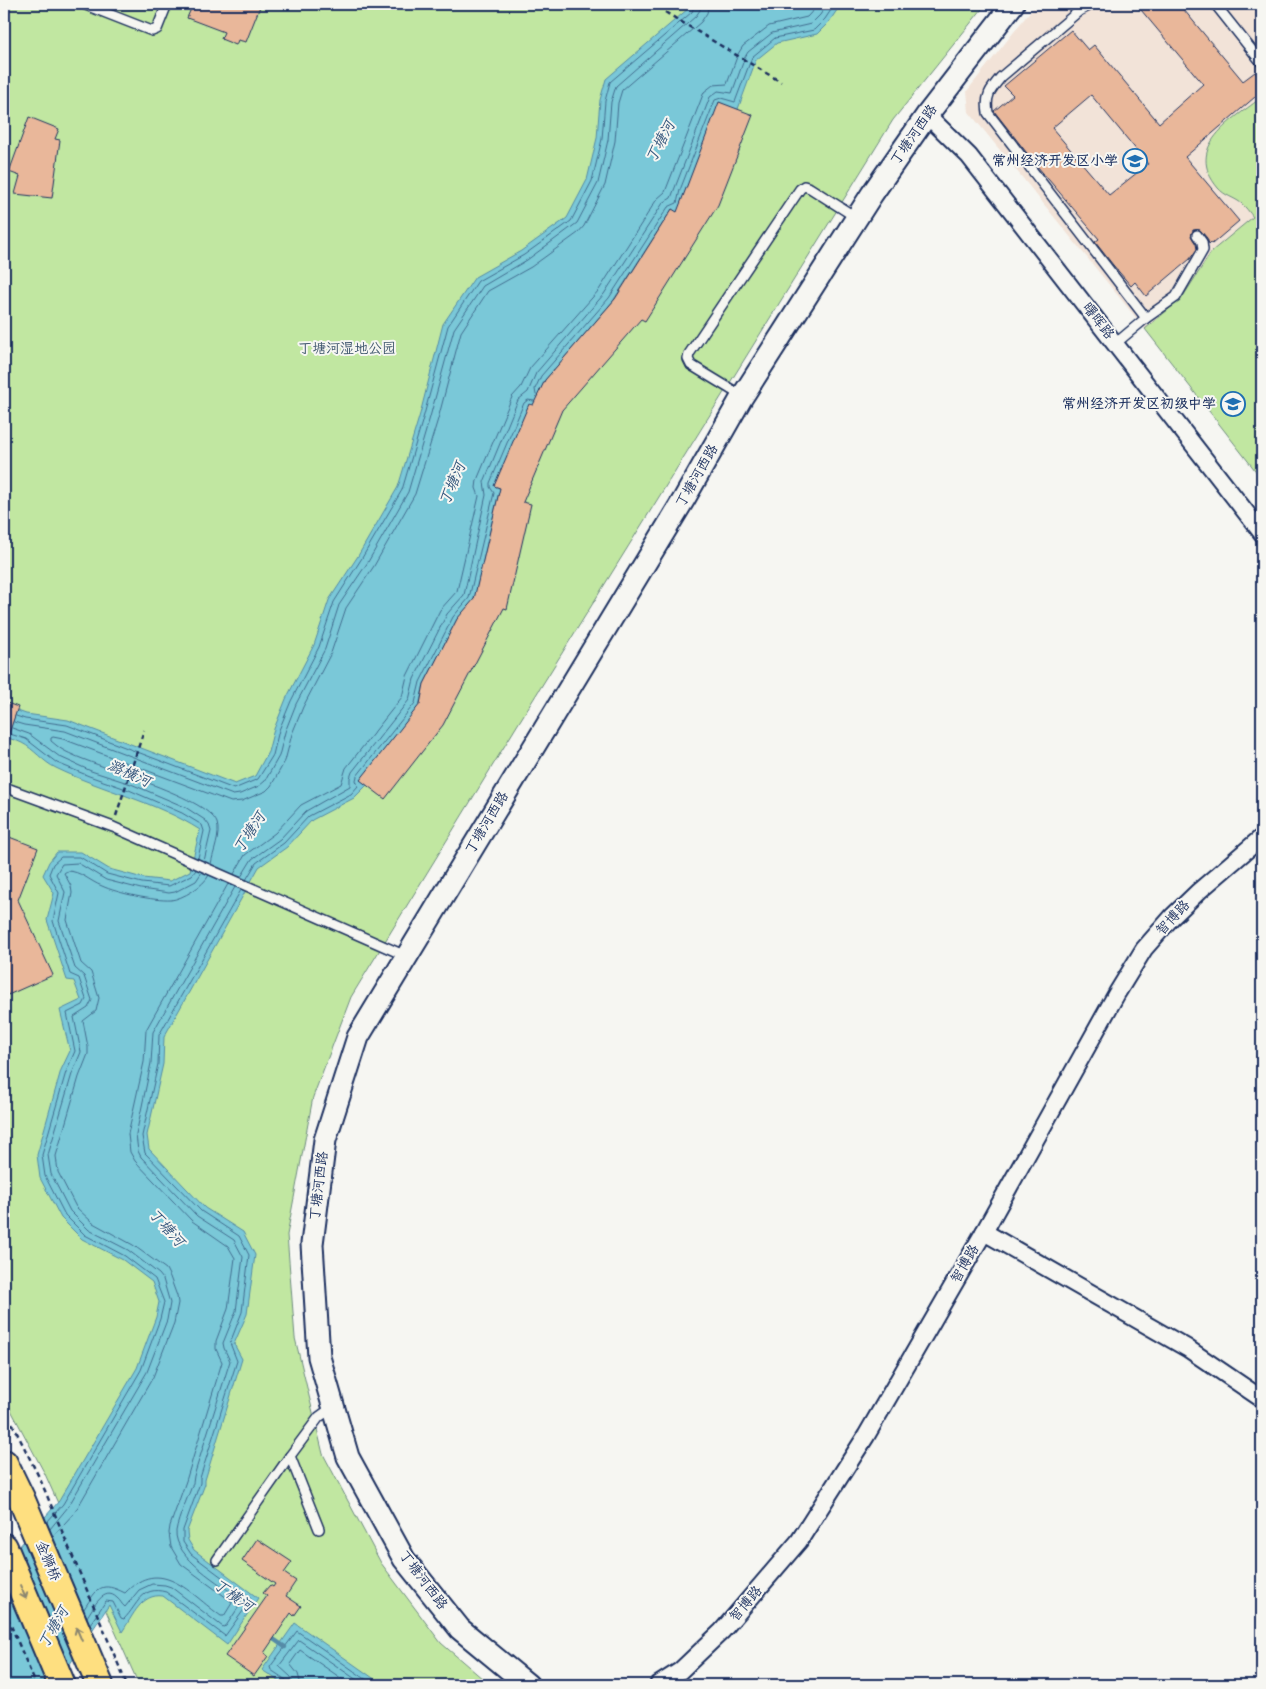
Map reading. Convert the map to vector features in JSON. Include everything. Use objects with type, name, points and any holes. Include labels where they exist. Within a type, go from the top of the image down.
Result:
[{"type":"main road","name":"金狮桥","points":[[4,1463],[21,1498],[99,1682]]},
{"type":"main road","points":[[4,1547],[62,1685]]},
{"type":"street","name":"丁塘河西路","points":[[528,1685],[460,1629],[404,1559],[348,1457],[319,1357],[312,1244],[325,1140],[358,1037],[684,499],[742,397],[857,218],[927,115],[1013,4]]},
{"type":"street","name":"曙晖路","points":[[927,115],[969,156],[1262,533]]},
{"type":"street","name":"智博路","points":[[658,1685],[680,1671],[722,1631],[799,1541],[866,1436],[984,1232],[1117,993],[1144,949],[1172,917],[1199,891],[1262,837]]},
{"type":"street","points":[[984,1232],[1187,1348],[1262,1400]]},
{"type":"lane","points":[[83,4],[152,31],[157,29],[167,4]]},
{"type":"lane","points":[[1093,4],[1079,11],[1001,77],[992,88],[986,101],[988,113],[1146,318]]},
{"type":"lane","points":[[1215,4],[1262,63]]},
{"type":"lane","points":[[742,397],[692,366],[688,359],[689,354],[794,197],[804,186],[857,218]]},
{"type":"lane","points":[[1115,344],[1146,318],[1176,297],[1203,250],[1202,242],[1197,235]]},
{"type":"lane","points":[[4,787],[113,827],[406,956]]},
{"type":"lane","points":[[217,1560],[319,1417],[333,1406]]},
{"type":"lane","points":[[290,1456],[319,1529]]},
{"type":"path","points":[[665,12],[781,82]]},
{"type":"path","points":[[113,827],[144,730]]},
{"type":"path","points":[[4,1407],[40,1479],[127,1685]]},
{"type":"path","points":[[4,1609],[36,1685]]},
{"type":"shaded area","name":"常州经济开发区小学","points":[[1036,4],[1262,4],[1262,479],[1145,329],[969,112],[967,91]]},
{"type":"green space","name":"丁塘河湿地公园","points":[[4,4],[986,4],[893,120],[518,724],[351,997],[313,1097],[287,1235],[295,1338],[323,1454],[381,1563],[441,1643],[490,1685],[139,1685],[45,1474],[4,1397]]},
{"type":"green space","name":"常州经济开发区初级中学","points":[[1262,97],[1262,479],[1145,329],[1182,298],[1212,251],[1253,217],[1241,203],[1218,188],[1209,173],[1206,159],[1209,147],[1216,135]]},
{"type":"water","points":[[691,4],[841,4],[829,22],[817,34],[777,43],[756,60],[738,109],[683,216],[672,209],[613,301],[545,380],[540,391],[551,401],[495,486],[501,489],[474,601],[457,619],[424,684],[419,706],[367,785],[354,798],[312,820],[287,847],[259,867],[164,1037],[163,1064],[147,1135],[149,1149],[205,1208],[243,1232],[255,1255],[247,1314],[234,1344],[242,1359],[205,1484],[187,1531],[188,1540],[194,1550],[258,1598],[227,1645],[163,1596],[155,1596],[143,1602],[122,1632],[109,1605],[56,1685],[4,1685],[4,1564],[59,1501],[137,1368],[156,1317],[159,1302],[152,1282],[123,1260],[82,1239],[61,1218],[40,1178],[37,1155],[61,1070],[70,1051],[60,1010],[81,1000],[74,981],[67,980],[47,920],[54,893],[43,875],[49,862],[57,852],[81,852],[109,869],[143,878],[170,881],[190,871],[200,830],[165,811],[56,768],[18,741],[4,737],[4,706],[26,714],[68,720],[235,784],[255,776],[268,752],[274,729],[286,699],[314,645],[329,600],[358,556],[398,487],[420,414],[443,324],[475,277],[521,251],[567,218],[587,180],[597,138],[600,100],[606,79],[689,8]]},
{"type":"water","points":[[295,1623],[383,1685],[285,1685],[262,1670]]},
{"type":"building","points":[[193,4],[261,4],[246,42],[238,40],[236,45],[221,39],[224,32],[187,18]]},
{"type":"building","points":[[1136,4],[1179,4],[1243,81],[1255,72],[1262,81],[1262,91],[1185,157],[1239,221],[1212,244],[1211,242],[1209,244],[1207,238],[1200,230],[1193,230],[1191,236],[1197,249],[1190,259],[1146,296],[1135,282],[1131,286],[1113,265],[1095,242],[1099,239],[1037,166],[994,111],[1013,95],[1004,86],[1071,30],[1088,50],[1094,45],[1159,123],[1203,84]],"holes":[[[1091,95],[1148,164],[1109,195],[1052,128]]]},
{"type":"building","points":[[719,102],[753,115],[718,205],[645,321],[641,319],[562,410],[523,502],[531,504],[507,609],[504,608],[443,725],[385,799],[360,780],[420,704],[424,684],[457,619],[474,599],[500,488],[494,486],[529,404],[533,405],[545,380],[615,299],[672,209],[677,212]]},
{"type":"building","points":[[29,117],[59,129],[55,139],[60,140],[52,198],[15,194],[20,176],[9,172]]},
{"type":"building","points":[[4,702],[18,707],[6,742],[4,742]]},
{"type":"building","points":[[4,835],[38,848],[18,900],[53,975],[8,995],[4,987]]},
{"type":"building","points":[[257,1539],[292,1562],[284,1573],[296,1581],[286,1596],[301,1606],[294,1616],[291,1613],[264,1653],[268,1656],[254,1676],[225,1656],[267,1596],[263,1593],[270,1585],[273,1587],[275,1584],[242,1561]]},
{"type":"waterway","name":"丁横河","points":[[269,1636],[285,1647]]},
{"type":"place","name":"常州经济开发区小学","points":[[1135,161]]},
{"type":"place","name":"常州经济开发区初级中学","points":[[1233,404]]},
{"type":"water label","name":"丁塘河","points":[[661,142]]},
{"type":"water label","name":"丁塘河","points":[[453,484]]},
{"type":"water label","name":"潞横河","points":[[129,774]]},
{"type":"water label","name":"丁塘河","points":[[250,833]]},
{"type":"water label","name":"丁塘河","points":[[166,1228]]},
{"type":"water label","name":"丁塘河","points":[[54,1628]]}]
